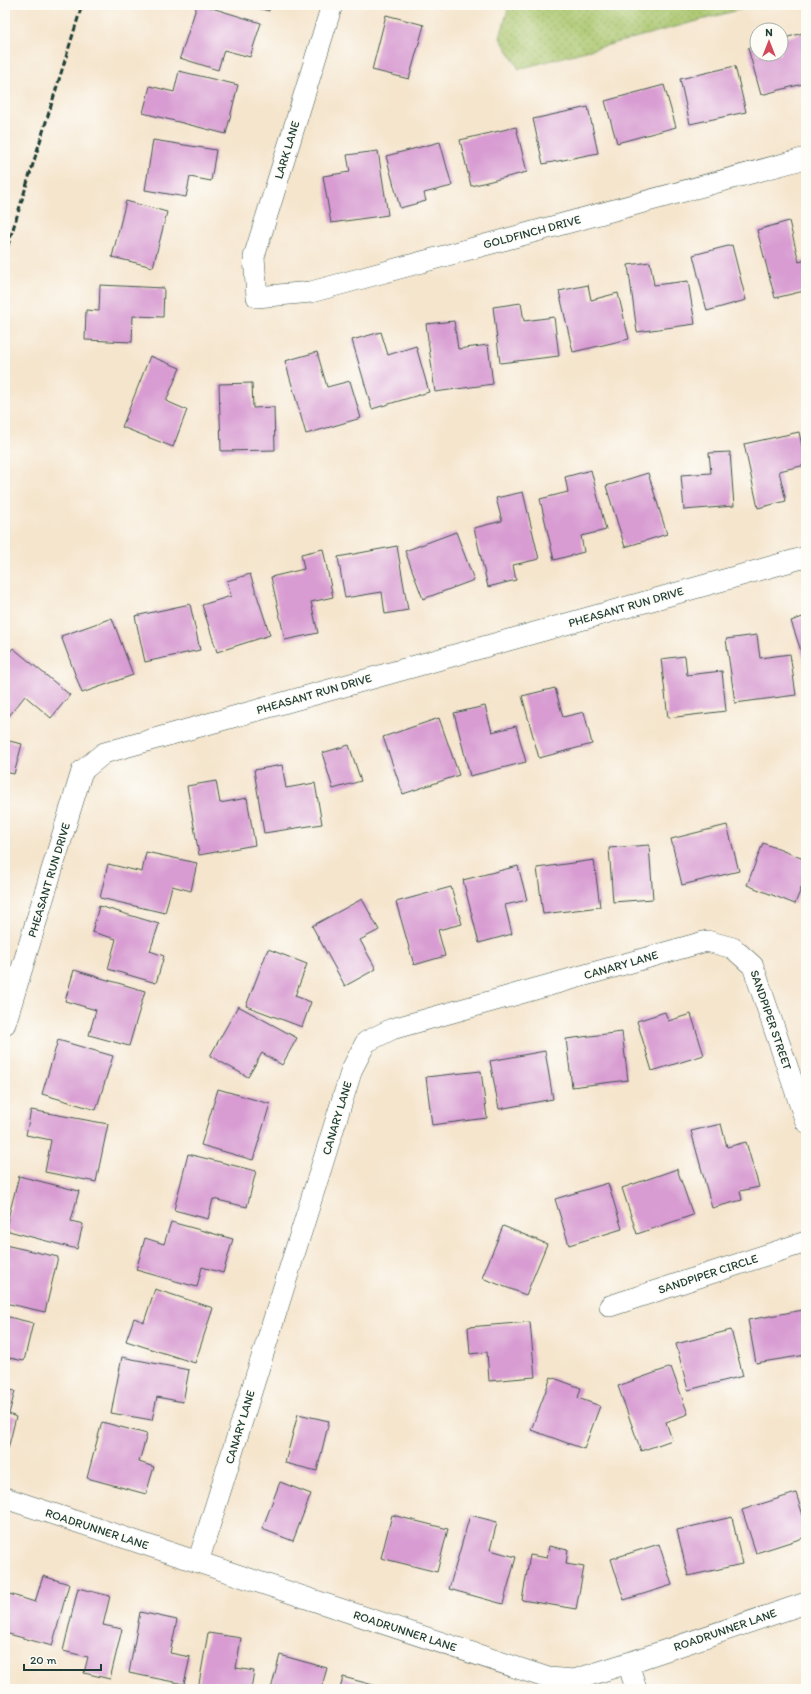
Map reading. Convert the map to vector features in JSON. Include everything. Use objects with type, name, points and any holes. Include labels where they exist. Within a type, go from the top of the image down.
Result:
[{"type":"street","name":"LARK LANE","points":[[257,297],[254,257],[332,5]]},
{"type":"street","name":"GOLDFINCH DRIVE","points":[[257,297],[311,292],[806,158]]},
{"type":"street","name":"PHEASANT RUN DRIVE","points":[[5,1024],[82,771],[104,753],[806,557]]},
{"type":"street","name":"CANARY LANE","points":[[198,1562],[352,1069],[366,1042],[392,1030],[707,941],[734,948]]},
{"type":"street","name":"SANDPIPER STREET","points":[[734,948],[754,966],[806,1122]]},
{"type":"street","name":"SANDPIPER CIRCLE","points":[[610,1306],[806,1242]]},
{"type":"street","name":"ROADRUNNER LANE","points":[[5,1498],[548,1678],[574,1680],[806,1603]]},
{"type":"street","points":[[628,1663],[636,1689]]},
{"type":"green space","points":[[509,5],[757,5],[519,69],[500,38]]},
{"type":"building","points":[[197,5],[202,5],[261,23],[250,57],[224,50],[218,70],[180,58]]},
{"type":"building","points":[[245,5],[270,5],[269,11]]},
{"type":"building","points":[[432,5],[441,5],[440,8]]},
{"type":"building","points":[[386,15],[424,25],[409,79],[372,70]]},
{"type":"building","points":[[803,33],[806,45],[806,83],[761,95],[752,62],[789,62],[789,37]]},
{"type":"building","points":[[735,66],[746,112],[690,124],[680,79]]},
{"type":"building","points":[[179,71],[238,85],[226,134],[143,113],[150,86],[174,92]]},
{"type":"building","points":[[664,85],[676,127],[617,143],[605,101]]},
{"type":"building","points":[[588,107],[598,153],[543,164],[533,119]]},
{"type":"building","points":[[516,127],[527,172],[471,186],[460,140]]},
{"type":"building","points":[[153,140],[216,150],[211,181],[190,177],[186,197],[145,190]]},
{"type":"building","points":[[440,142],[452,186],[424,193],[426,201],[400,208],[386,156]]},
{"type":"building","points":[[378,151],[388,215],[331,223],[323,176],[350,172],[347,155]]},
{"type":"building","points":[[126,201],[167,212],[153,267],[112,257]]},
{"type":"building","points":[[789,221],[799,262],[806,260],[806,296],[804,291],[775,298],[757,230]]},
{"type":"building","points":[[732,245],[746,300],[707,311],[693,255]]},
{"type":"building","points":[[650,262],[654,285],[688,281],[695,324],[637,332],[628,265]]},
{"type":"building","points":[[100,285],[164,288],[163,317],[133,316],[132,342],[85,340],[86,310],[99,311]]},
{"type":"building","points":[[588,285],[591,300],[618,293],[629,339],[573,352],[559,291]]},
{"type":"building","points":[[521,303],[524,321],[554,317],[559,356],[500,363],[493,307]]},
{"type":"building","points":[[454,321],[458,349],[488,345],[493,384],[435,392],[426,324]]},
{"type":"building","points":[[381,332],[388,355],[416,346],[429,392],[372,409],[352,340]]},
{"type":"building","points":[[317,352],[327,387],[350,381],[361,418],[306,434],[285,361]]},
{"type":"building","points":[[150,356],[180,368],[166,401],[187,410],[173,447],[122,427]]},
{"type":"building","points":[[252,383],[253,408],[274,407],[275,450],[221,451],[219,384]]},
{"type":"building","points":[[799,432],[806,465],[779,471],[786,501],[758,508],[744,444]]},
{"type":"building","points":[[730,452],[734,506],[684,510],[681,475],[711,473],[709,453]]},
{"type":"building","points":[[591,470],[606,530],[581,536],[584,552],[554,560],[540,499],[568,492],[565,477]]},
{"type":"building","points":[[648,473],[667,534],[625,547],[606,486]]},
{"type":"building","points":[[523,492],[539,559],[513,565],[516,580],[488,587],[474,528],[502,521],[496,498]]},
{"type":"building","points":[[456,532],[474,580],[423,599],[405,551]]},
{"type":"building","points":[[397,546],[408,610],[385,614],[382,592],[345,598],[338,557]]},
{"type":"building","points":[[323,549],[333,597],[311,602],[318,633],[285,640],[271,577],[304,569],[301,554]]},
{"type":"building","points":[[250,574],[270,635],[217,652],[202,605],[231,596],[227,581]]},
{"type":"building","points":[[190,604],[200,650],[145,662],[135,616]]},
{"type":"building","points":[[806,616],[806,666],[791,621]]},
{"type":"building","points":[[112,618],[133,675],[82,693],[61,636]]},
{"type":"building","points":[[757,635],[760,658],[790,654],[796,695],[735,703],[726,639]]},
{"type":"building","points":[[13,648],[70,695],[51,718],[25,696],[9,716],[5,713],[5,658]]},
{"type":"building","points":[[685,656],[687,675],[722,671],[726,711],[668,718],[661,659]]},
{"type":"building","points":[[555,688],[563,717],[584,712],[592,744],[539,758],[522,696]]},
{"type":"building","points":[[485,706],[492,732],[516,726],[526,762],[470,776],[454,713]]},
{"type":"building","points":[[439,718],[459,775],[403,794],[383,737]]},
{"type":"building","points":[[5,740],[22,744],[14,774],[5,772]]},
{"type":"building","points":[[349,745],[361,781],[333,789],[322,753]]},
{"type":"building","points":[[282,765],[286,788],[315,783],[322,824],[264,833],[254,770]]},
{"type":"building","points":[[216,781],[220,803],[247,798],[255,845],[199,855],[187,786]]},
{"type":"building","points":[[727,825],[739,871],[682,885],[671,839]]},
{"type":"building","points":[[763,843],[806,860],[806,876],[795,904],[747,885]]},
{"type":"building","points":[[649,845],[653,899],[613,902],[609,848]]},
{"type":"building","points":[[146,852],[197,863],[191,891],[172,886],[165,913],[100,898],[108,864],[142,872]]},
{"type":"building","points":[[594,860],[600,907],[543,914],[537,868]]},
{"type":"building","points":[[518,866],[527,900],[505,905],[512,934],[479,943],[463,880]]},
{"type":"building","points":[[451,887],[462,924],[438,930],[445,956],[414,965],[396,902]]},
{"type":"building","points":[[362,899],[379,930],[360,940],[376,969],[345,986],[312,926]]},
{"type":"building","points":[[99,906],[159,924],[150,951],[164,956],[156,983],[108,969],[116,939],[92,932]]},
{"type":"building","points":[[268,949],[307,964],[295,996],[311,1002],[302,1027],[246,1006]]},
{"type":"building","points":[[74,970],[145,991],[129,1046],[89,1035],[96,1010],[65,1001]]},
{"type":"building","points":[[238,1006],[297,1038],[282,1065],[262,1053],[248,1077],[210,1056]]},
{"type":"building","points":[[665,1012],[668,1021],[691,1014],[704,1055],[652,1071],[637,1021]]},
{"type":"building","points":[[622,1032],[628,1080],[572,1087],[566,1039]]},
{"type":"building","points":[[58,1040],[113,1056],[96,1110],[42,1094]]},
{"type":"building","points":[[545,1051],[553,1099],[499,1109],[490,1061]]},
{"type":"building","points":[[481,1071],[487,1118],[432,1125],[426,1077]]},
{"type":"building","points":[[218,1089],[270,1104],[253,1160],[201,1145]]},
{"type":"building","points":[[31,1110],[108,1124],[96,1182],[45,1172],[51,1140],[26,1135]]},
{"type":"building","points":[[721,1124],[727,1147],[746,1142],[759,1187],[740,1191],[742,1200],[712,1208],[691,1131]]},
{"type":"building","points":[[188,1154],[256,1171],[247,1207],[213,1199],[208,1219],[174,1210]]},
{"type":"building","points":[[677,1169],[693,1215],[637,1234],[622,1188]]},
{"type":"building","points":[[19,1176],[79,1191],[71,1221],[83,1224],[77,1249],[5,1230]]},
{"type":"building","points":[[608,1183],[622,1229],[569,1245],[555,1199]]},
{"type":"building","points":[[171,1222],[233,1239],[223,1273],[202,1267],[197,1287],[136,1270],[145,1238],[164,1244]]},
{"type":"building","points":[[503,1226],[547,1244],[526,1295],[482,1278]]},
{"type":"building","points":[[5,1245],[58,1257],[45,1312],[5,1303],[5,1278],[7,1272],[5,1271]]},
{"type":"building","points":[[155,1289],[213,1308],[195,1363],[126,1341],[134,1318],[144,1322]]},
{"type":"building","points":[[803,1310],[806,1324],[806,1355],[756,1363],[748,1320]]},
{"type":"building","points":[[5,1316],[33,1323],[24,1361],[5,1357]]},
{"type":"building","points":[[530,1322],[535,1377],[489,1381],[487,1352],[470,1354],[468,1327]]},
{"type":"building","points":[[731,1330],[743,1376],[688,1390],[676,1344]]},
{"type":"building","points":[[122,1357],[189,1370],[183,1402],[157,1397],[152,1420],[111,1413]]},
{"type":"building","points":[[671,1367],[688,1414],[666,1422],[672,1440],[641,1451],[618,1386]]},
{"type":"building","points":[[551,1377],[581,1388],[578,1398],[600,1406],[584,1449],[531,1430]]},
{"type":"building","points":[[5,1389],[15,1391],[9,1414],[16,1417],[8,1449],[5,1448]]},
{"type":"building","points":[[298,1414],[329,1421],[317,1471],[285,1463]]},
{"type":"building","points":[[102,1422],[147,1434],[139,1462],[154,1467],[146,1494],[87,1478]]},
{"type":"building","points":[[280,1482],[311,1494],[293,1541],[262,1529]]},
{"type":"building","points":[[796,1493],[806,1525],[806,1537],[756,1553],[742,1510]]},
{"type":"building","points":[[392,1515],[448,1529],[437,1572],[381,1558]]},
{"type":"building","points":[[470,1515],[497,1522],[490,1550],[516,1557],[503,1604],[449,1589]]},
{"type":"building","points":[[732,1517],[742,1564],[688,1576],[677,1530]]},
{"type":"building","points":[[659,1544],[672,1585],[624,1600],[611,1559]]},
{"type":"building","points":[[549,1546],[568,1550],[566,1564],[584,1567],[576,1609],[522,1600],[530,1555],[547,1558]]},
{"type":"building","points":[[43,1576],[69,1584],[52,1646],[5,1633],[6,1593],[35,1602]]},
{"type":"building","points":[[78,1588],[110,1596],[103,1625],[122,1629],[110,1679],[84,1673],[88,1657],[63,1651]]},
{"type":"building","points":[[140,1612],[177,1620],[170,1653],[190,1657],[184,1684],[129,1673]]},
{"type":"building","points":[[208,1633],[241,1638],[236,1668],[254,1671],[251,1689],[198,1689]]},
{"type":"building","points":[[280,1655],[327,1668],[321,1689],[271,1689]]},
{"type":"building","points":[[343,1677],[377,1686],[376,1689],[340,1689]]},
{"type":"railway","points":[[5,255],[82,5]]}]
